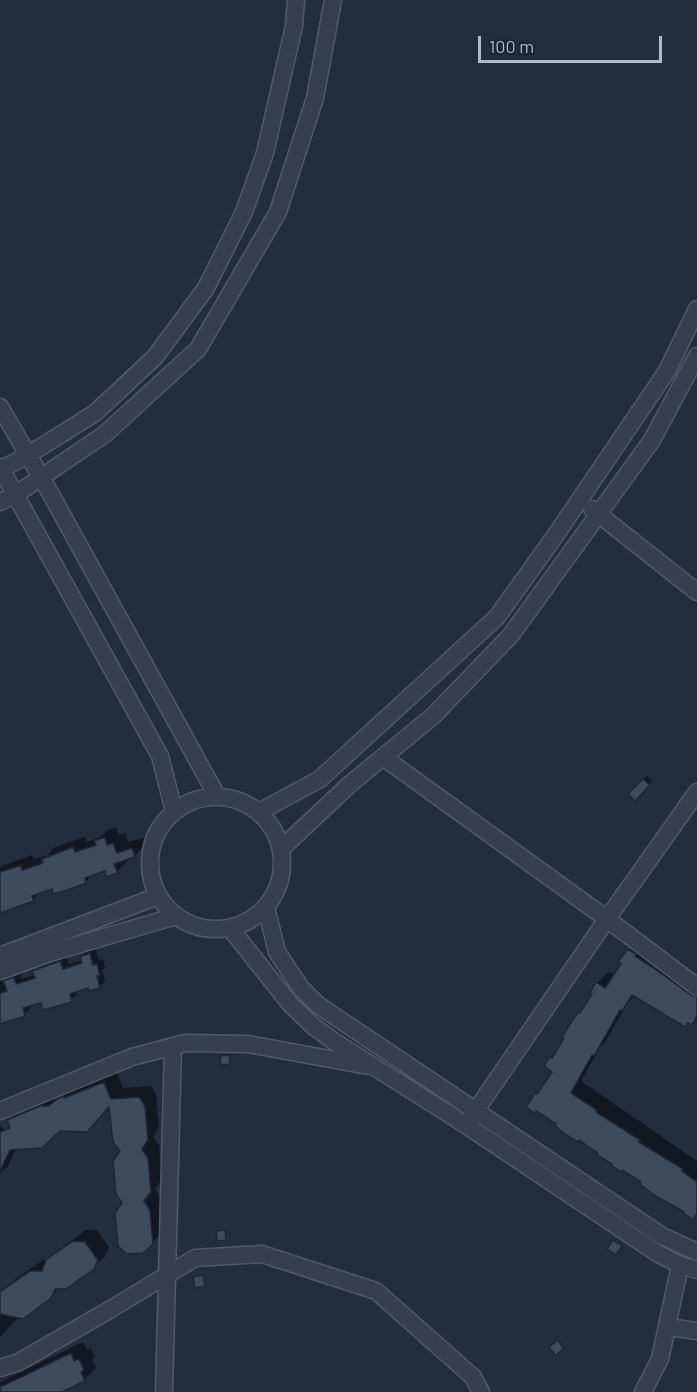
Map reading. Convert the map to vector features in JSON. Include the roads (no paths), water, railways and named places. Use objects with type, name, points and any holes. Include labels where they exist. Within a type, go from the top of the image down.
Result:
[{"type":"street","points":[[174,811],[160,756],[7,499],[0,469],[28,455],[95,413],[155,357],[206,288],[244,212],[265,153],[294,26],[296,0]]},
{"type":"street","points":[[7,499],[105,434],[198,349],[278,212],[315,98],[333,0]]},
{"type":"street","points":[[259,812],[320,779],[497,617],[667,371],[697,309]]},
{"type":"street","points":[[281,849],[349,785],[433,716],[511,635],[652,440],[697,357]]},
{"type":"street","points":[[0,407],[217,796]]},
{"type":"street","points":[[579,501],[599,514],[697,592]]},
{"type":"street","points":[[382,757],[607,919],[697,987]]},
{"type":"street","points":[[471,1118],[697,792]]},
{"type":"street","points":[[217,796],[239,801],[259,812],[273,829],[281,849],[282,870],[277,890],[266,907],[249,921],[230,928],[211,929],[193,925],[176,916],[158,896],[151,874],[151,850],[159,829],[174,811],[194,800],[217,796]]},
{"type":"street","points":[[0,956],[158,896]]},
{"type":"street","points":[[266,907],[277,952],[301,988],[318,1005],[657,1253],[680,1265],[697,1270]]},
{"type":"street","points":[[0,971],[50,953],[176,916]]},
{"type":"street","points":[[230,928],[291,1005],[313,1026],[335,1042],[471,1118],[662,1236],[697,1251]]},
{"type":"street","points":[[0,1111],[132,1057],[184,1043],[248,1044],[324,1060],[378,1068]]},
{"type":"street","points":[[164,1392],[173,1046]]},
{"type":"street","points":[[0,1368],[19,1362],[195,1258],[262,1254],[376,1291],[473,1377],[481,1392]]},
{"type":"street","points":[[643,1392],[660,1359],[680,1265]]},
{"type":"street","points":[[668,1327],[697,1331]]}]
